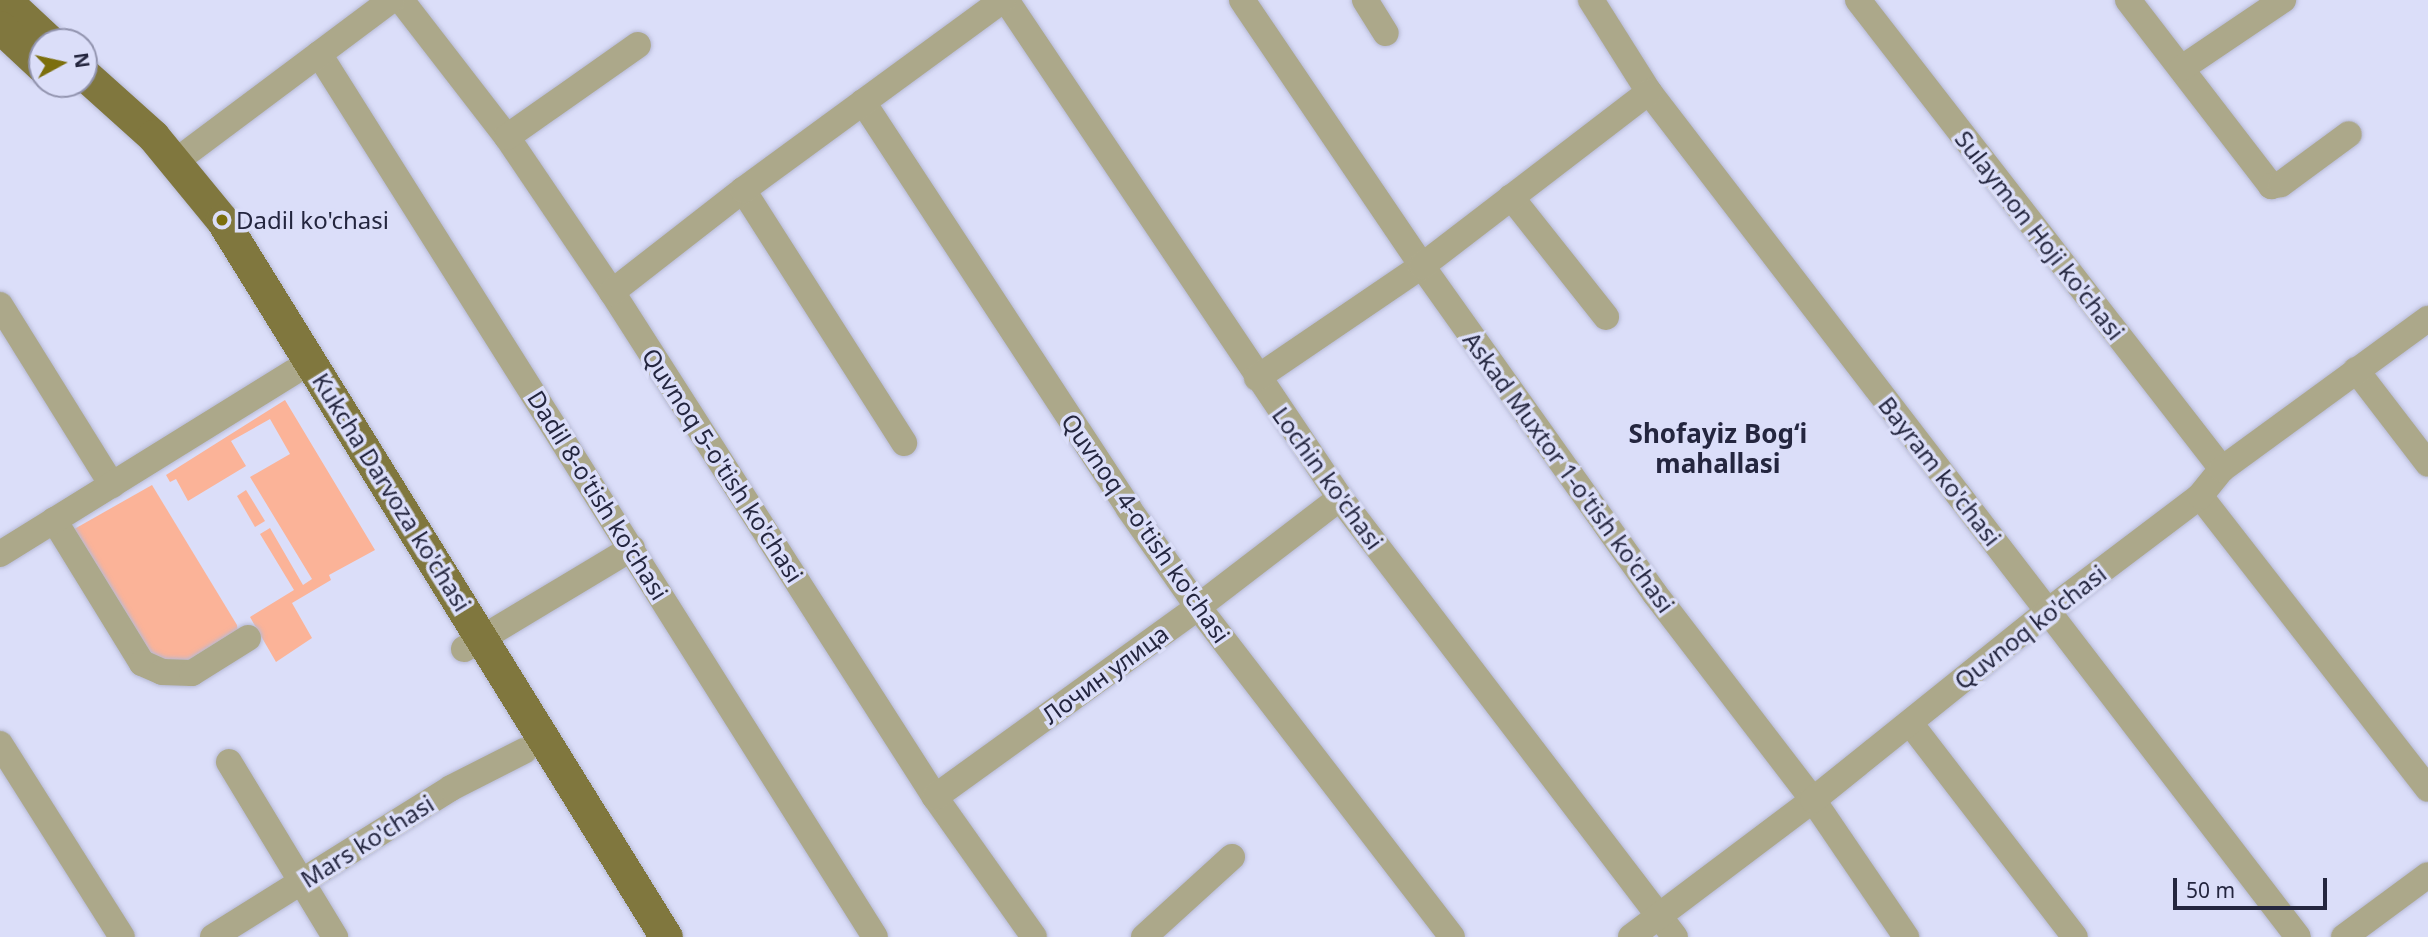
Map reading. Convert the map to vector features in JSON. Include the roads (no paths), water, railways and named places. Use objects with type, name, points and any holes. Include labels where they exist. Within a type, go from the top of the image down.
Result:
[{"type":"main road","points":[[7,24],[28,33]]},
{"type":"main road","points":[[7,24],[28,49]]},
{"type":"main road","name":"Kukcha Darvoza ko'chasi","points":[[98,90],[167,168],[207,232],[302,367],[534,745],[640,937]]},
{"type":"main road","name":"Kukcha Darvoza ko'chasi","points":[[80,98],[167,168]]},
{"type":"main road","name":"Kukcha Darvoza ko'chasi","points":[[534,745],[666,937]]},
{"type":"street","points":[[612,292],[743,190],[1005,0]]},
{"type":"street","name":"Lochin ko'chasi","points":[[1005,0],[1340,498],[1675,937]]},
{"type":"street","name":"Askad Muxtor 1-o'tish ko'chasi","points":[[1242,0],[1422,266],[1655,594],[1813,800],[1906,937]]},
{"type":"street","points":[[1365,0],[1386,33]]},
{"type":"street","name":"Bayram ko'chasi","points":[[1591,0],[1648,92],[2298,937]]},
{"type":"street","name":"Sulaymon Hoji ko'chasi","points":[[1858,0],[2222,469]]},
{"type":"street","points":[[2128,0],[2271,186],[2281,184],[2349,134]]},
{"type":"street","points":[[2182,68],[2283,0]]},
{"type":"street","points":[[167,168],[390,1]]},
{"type":"street","name":"Quvnoq 5-o'tish ko'chasi","points":[[390,1],[507,137],[612,292],[936,797],[1034,937]]},
{"type":"street","points":[[507,137],[638,45]]},
{"type":"street","name":"Dadil 8-o'tish ko'chasi","points":[[319,54],[875,937]]},
{"type":"street","points":[[1257,378],[1422,266],[1648,92]]},
{"type":"street","name":"Quvnoq 4-o'tish ko'chasi","points":[[863,102],[1129,509],[1198,607],[1452,937]]},
{"type":"street","points":[[743,190],[904,443]]},
{"type":"street","points":[[1511,197],[1606,317]]},
{"type":"street","points":[[0,305],[112,485]]},
{"type":"street","name":"Quvnoq ko'chasi","points":[[1632,937],[1813,800],[2048,611],[2200,496],[2222,469],[2428,319]]},
{"type":"street","points":[[0,554],[302,367]]},
{"type":"street","points":[[2356,370],[2428,464]]},
{"type":"street","points":[[2200,496],[2428,789]]},
{"type":"street","name":"Лочин улица","points":[[936,797],[1198,607],[1340,498]]},
{"type":"street","points":[[54,520],[142,663],[162,672],[191,673],[248,638]]},
{"type":"street","points":[[473,643],[632,548]]},
{"type":"street","points":[[1910,723],[2075,937]]},
{"type":"street","points":[[0,744],[122,937]]},
{"type":"street","name":"Mars ko'chasi","points":[[213,937],[451,788],[534,745]]},
{"type":"street","points":[[229,762],[335,937]]},
{"type":"street","points":[[1144,937],[1232,857]]},
{"type":"street","points":[[2344,937],[2428,875]]},
{"type":"place","name":"Dadil ko'chasi","points":[[222,220]]},
{"type":"district","name":"Shofayiz Bogʻi mahallasi","points":[[1718,449]]}]
